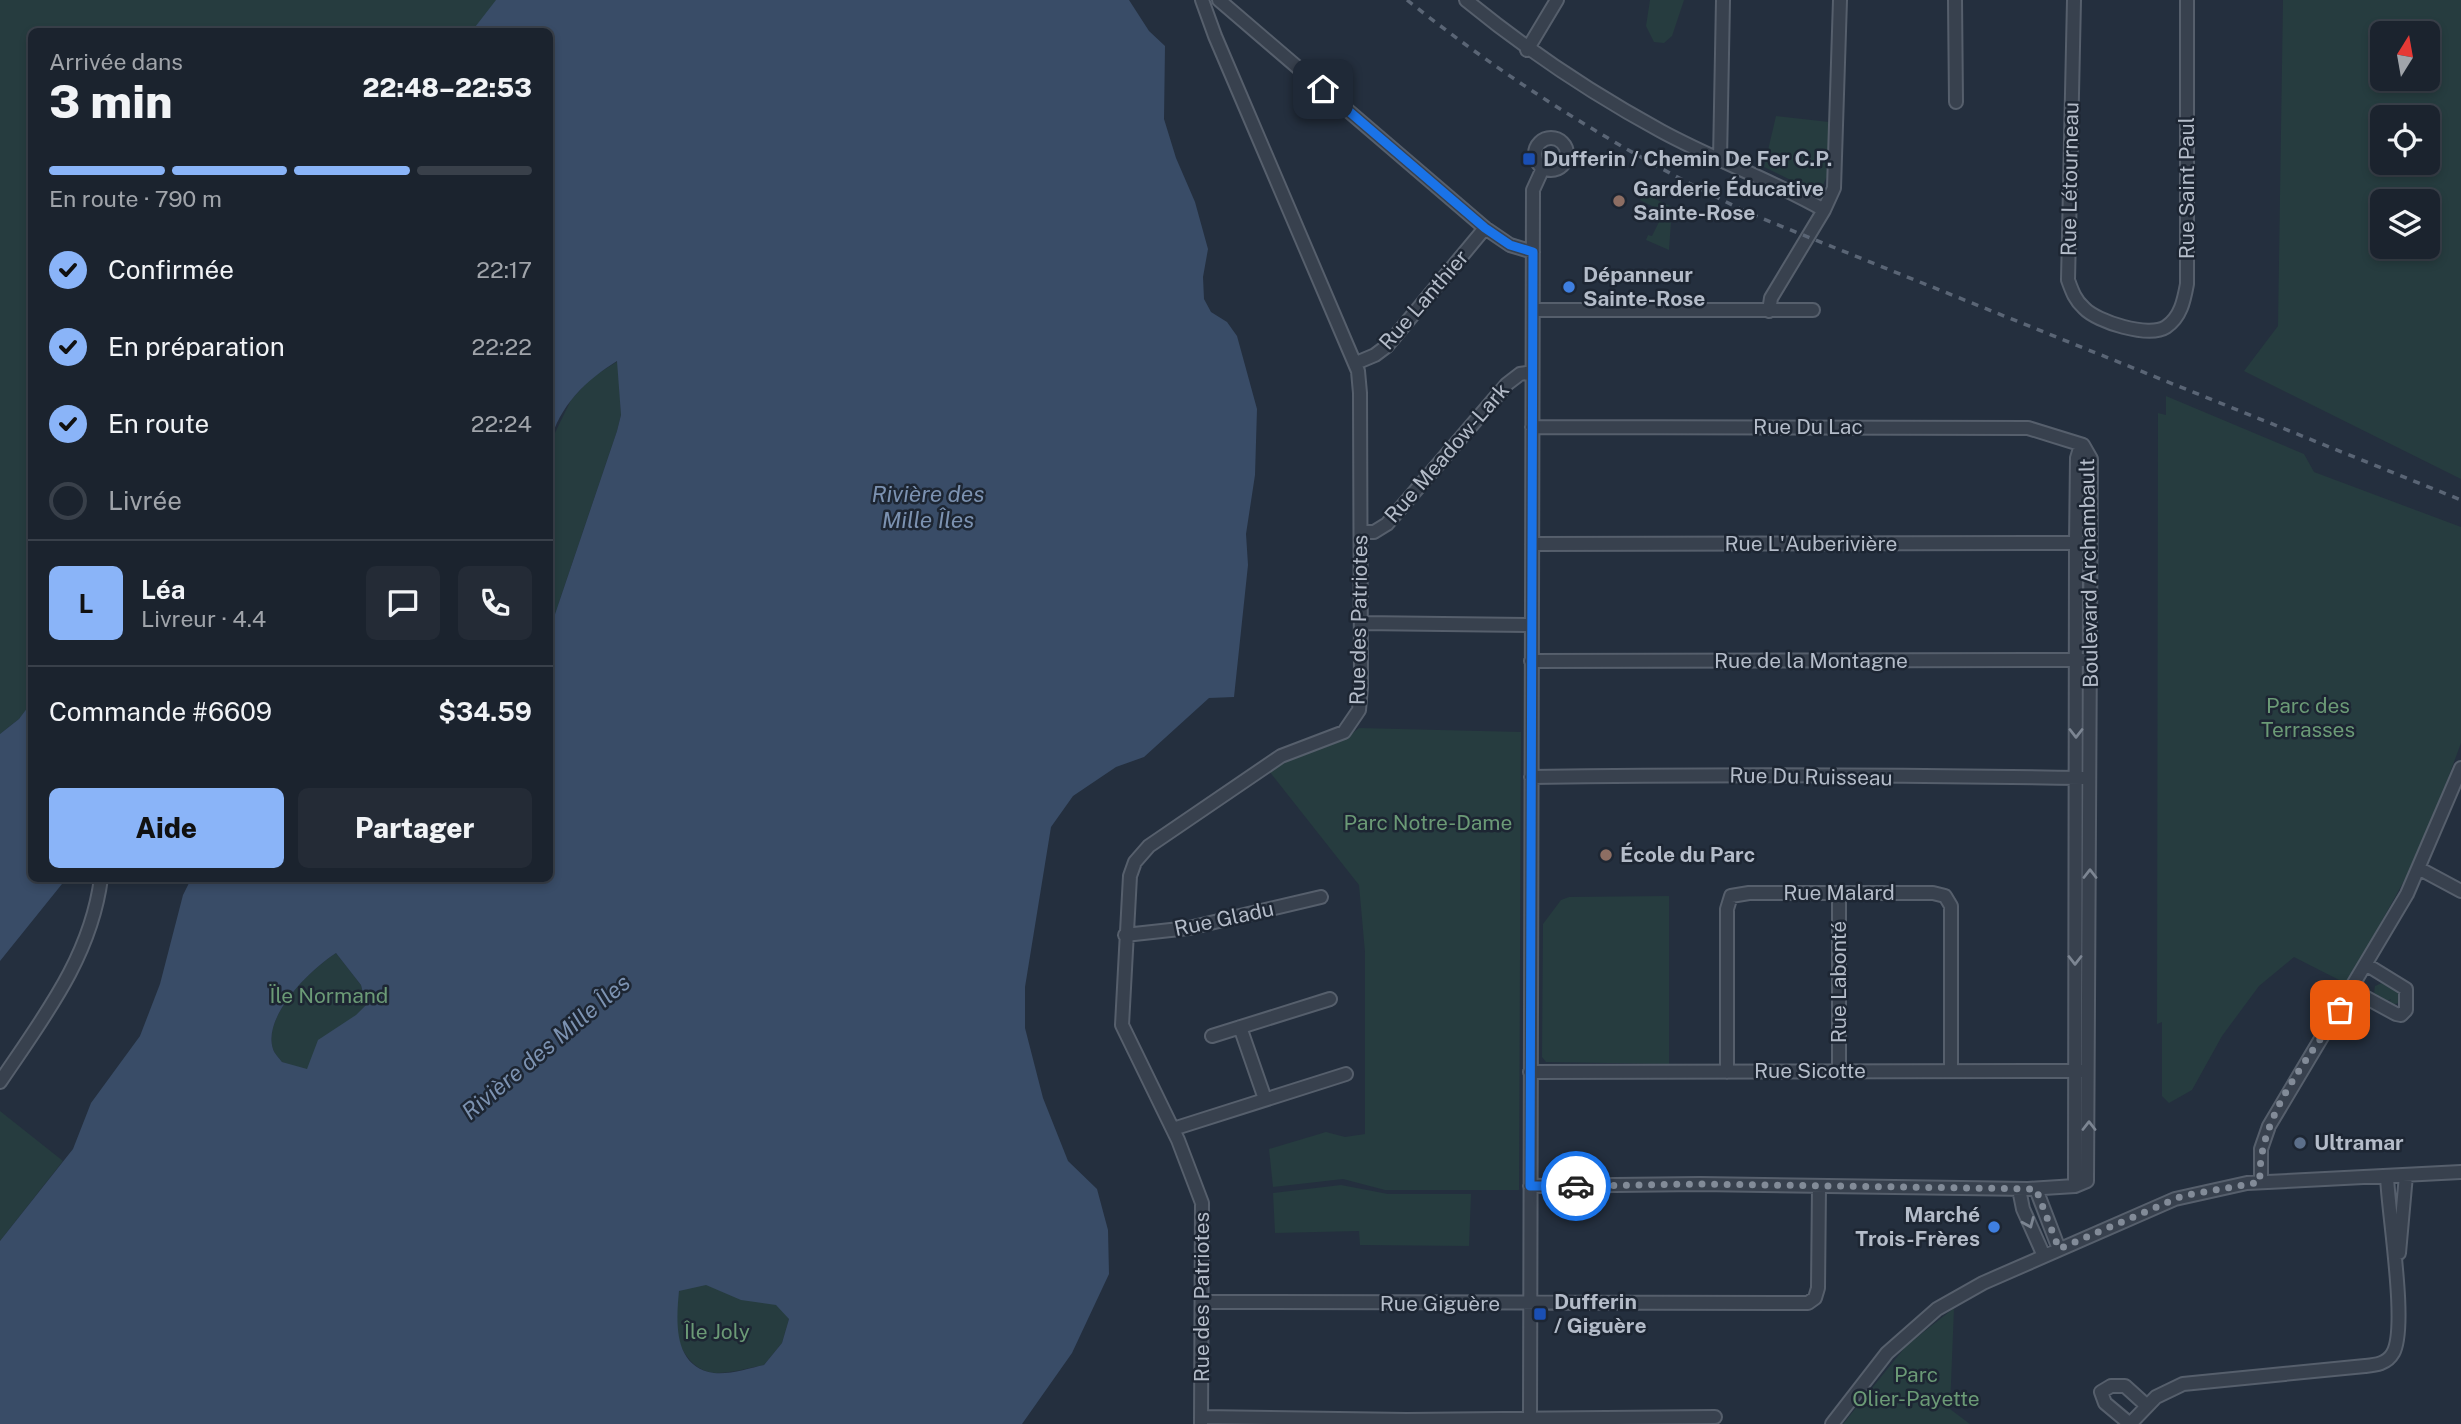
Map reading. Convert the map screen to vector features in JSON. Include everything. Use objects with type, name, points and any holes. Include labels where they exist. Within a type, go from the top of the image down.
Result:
[{"type":"street","name":"Rue des Patriotes","points":[[1201,1421],[1204,1302],[1202,1200],[1173,1129],[1122,1024],[1130,876],[1135,862],[1149,846],[1281,756],[1332,738],[1349,728],[1356,718],[1361,698],[1360,393],[1356,363],[1234,83],[1202,0]]},
{"type":"street","points":[[1219,0],[1485,228],[1510,245],[1533,252]]},
{"type":"street","points":[[1466,0],[1527,50],[1662,131],[1824,210]]},
{"type":"street","points":[[1527,50],[1557,0]]},
{"type":"street","points":[[1720,160],[1723,0]]},
{"type":"street","points":[[1769,311],[1771,298],[1824,210],[1834,188],[1840,0]]},
{"type":"street","points":[[1955,0],[1956,102]]},
{"type":"street","name":"Rue Létourneau","points":[[2074,0],[2068,280],[2074,297],[2086,311],[2124,327]]},
{"type":"street","name":"Rue Saint Paul","points":[[2124,327],[2152,332],[2166,327],[2177,317],[2187,284],[2187,0]]},
{"type":"street","points":[[1530,1422],[1533,187],[1543,168]]},
{"type":"street","name":"Rue Lanthier","points":[[1356,363],[1375,355],[1387,346],[1485,228]]},
{"type":"street","points":[[1533,310],[1813,310]]},
{"type":"street","name":"Rue Meadow-Lark","points":[[1361,532],[1374,532],[1387,524],[1504,386],[1520,374],[1532,372]]},
{"type":"street","name":"Rue Du Lac","points":[[1532,427],[2028,428],[2081,445]]},
{"type":"street","name":"Boulevard Archambault","points":[[2081,445],[2088,450],[2091,459],[2089,1178],[2085,1183],[2075,1186],[2077,458],[2081,445]]},
{"type":"street","name":"Rue L'Auberivière","points":[[1532,544],[2091,543]]},
{"type":"street","points":[[1361,623],[1532,625]]},
{"type":"street","name":"Rue de la Montagne","points":[[1531,661],[2090,659]]},
{"type":"street","points":[[2260,1182],[2261,1149],[2269,1126],[2353,990],[2420,869],[2461,768]]},
{"type":"street","name":"Rue Du Ruisseau","points":[[1531,777],[1826,774],[1902,778],[2090,778]]},
{"type":"street","points":[[2420,869],[2461,891]]},
{"type":"street","points":[[0,1082],[59,994],[82,950],[91,926],[100,882]]},
{"type":"street","name":"Rue Malard","points":[[1727,1072],[1727,909],[1730,899],[1743,894],[1933,893],[1949,900],[1951,1071]]},
{"type":"street","name":"Rue Labonté","points":[[1839,894],[1839,1071]]},
{"type":"street","name":"Rue Gladu","points":[[1125,935],[1182,930],[1321,897]]},
{"type":"street","points":[[2075,908],[2090,908]]},
{"type":"street","points":[[2353,990],[2396,1014],[2405,1012],[2408,999],[2406,989],[2367,965]]},
{"type":"street","points":[[1212,1036],[1330,999]]},
{"type":"street","points":[[1241,1027],[1265,1099]]},
{"type":"street","name":"Rue Sicotte","points":[[1531,1072],[2089,1071]]},
{"type":"street","points":[[1173,1129],[1346,1074]]},
{"type":"street","points":[[1832,1424],[1887,1353],[1928,1315],[1980,1285],[2182,1196],[2260,1182],[2461,1172]]},
{"type":"street","points":[[2146,1405],[2125,1386],[2111,1386],[2101,1392],[2105,1403],[2130,1424],[2146,1405],[2166,1390],[2190,1382],[2365,1366],[2387,1360],[2395,1350],[2397,1339],[2397,1268],[2406,1175]]},
{"type":"street","points":[[2387,1176],[2397,1268]]},
{"type":"street","points":[[1530,1186],[1700,1184],[2019,1189],[2075,1186]]},
{"type":"street","name":"Rue Giguère","points":[[1204,1302],[1530,1304],[1811,1301],[1818,1288],[1819,1187]]},
{"type":"street","points":[[2019,1189],[2023,1209],[2044,1256]]},
{"type":"street","points":[[2036,1189],[2059,1249]]},
{"type":"street","points":[[1201,1421],[1530,1422],[1715,1418]]},
{"type":"green space","points":[[0,0],[510,0],[491,28],[28,28],[28,708],[0,734]]},
{"type":"green space","points":[[1650,0],[1684,0],[1672,36],[1664,43],[1654,42],[1646,26]]},
{"type":"green space","points":[[2283,0],[2461,0],[2461,479],[2244,371],[2278,326]]},
{"type":"green space","points":[[1776,116],[1838,123],[1837,154],[1819,194],[1764,167]]},
{"type":"green space","points":[[1643,193],[1672,207],[1669,250],[1646,240],[1648,235],[1652,236],[1664,212],[1640,200]]},
{"type":"green space","points":[[618,361],[621,415],[553,620],[553,437],[571,400],[591,378]]},
{"type":"green space","name":"Parc des Terrasses","points":[[2166,396],[2304,454],[2314,472],[2461,527],[2461,743],[2431,824],[2405,879],[2347,984],[2294,957],[2259,986],[2222,1036],[2192,1090],[2169,1103],[2162,1096],[2162,1022],[2157,1024],[2158,413],[2166,415]]},
{"type":"green space","name":"Parc Notre-Dame","points":[[1359,728],[1521,732],[1519,1190],[1385,1190],[1343,1179],[1273,1187],[1269,1149],[1326,1132],[1345,1137],[1365,1134],[1365,952],[1359,885],[1269,771],[1327,747]]},
{"type":"green space","points":[[1669,896],[1669,1064],[1546,1062],[1542,1057],[1543,924],[1561,900],[1569,897]]},
{"type":"green space","name":"Ïle Normand","points":[[336,953],[361,985],[366,1005],[307,1070],[282,1062],[274,1051],[272,1036],[275,1022],[291,994],[314,970]]},
{"type":"green space","points":[[2382,983],[2401,995],[2399,1003],[2392,1005],[2389,1003],[2391,999],[2387,1001],[2374,993],[2375,986]]},
{"type":"green space","points":[[0,1111],[63,1161],[0,1241]]},
{"type":"green space","points":[[1341,1185],[1388,1194],[1471,1194],[1469,1246],[1360,1245],[1359,1231],[1275,1233],[1273,1193]]},
{"type":"green space","name":"Île Joly","points":[[734,1233],[789,1319],[782,1343],[764,1365],[716,1373],[704,1370],[685,1354],[676,1329],[676,1303],[682,1286]]},
{"type":"green space","name":"Parc Olier-Payette","points":[[1954,1308],[1950,1409],[1970,1424],[1843,1424],[1906,1346]]},
{"type":"water","name":"Rivière des Mille Îles","points":[[496,0],[1129,0],[1149,31],[1165,46],[1164,119],[1176,158],[1195,202],[1208,249],[1203,277],[1204,299],[1211,312],[1227,322],[1237,336],[1257,409],[1255,475],[1246,534],[1248,565],[1234,697],[1209,698],[1144,757],[1116,767],[1073,796],[1051,827],[1025,987],[1025,1028],[1043,1098],[1068,1161],[1097,1189],[1108,1230],[1109,1274],[1072,1353],[1022,1424],[0,1424],[0,1241],[73,1149],[91,1103],[140,1036],[160,984],[183,895],[190,882],[553,882],[553,620],[621,415],[617,361],[575,395],[553,433],[553,28],[474,28]],"holes":[[[336,953],[361,985],[366,1005],[356,1015],[318,1040],[307,1069],[282,1062],[274,1051],[272,1036],[275,1022],[291,994],[314,970]],[[706,1285],[741,1300],[776,1305],[789,1319],[782,1343],[764,1365],[720,1373],[701,1369],[684,1353],[680,1341],[677,1316],[679,1291]]]},
{"type":"water","points":[[28,707],[28,882],[64,882],[0,961],[0,734],[19,719]]},
{"type":"railway","points":[[1407,0],[1488,61],[1573,117],[1660,168],[1751,214],[2461,500]]},
{"type":"way so far","points":[[1576,1186],[1700,1184],[2036,1189],[2039,1205],[2059,1249],[2197,1191],[2260,1182],[2261,1149],[2269,1126],[2340,1010]]},
{"type":"place","name":"Dufferin / Chemin De Fer C.P.","points":[[1529,159]]},
{"type":"place","name":"Garderie Éducative Sainte-Rose","points":[[1619,201]]},
{"type":"place","name":"Dépanneur Sainte-Rose","points":[[1569,287]]},
{"type":"place","name":"École du Parc","points":[[1606,855]]},
{"type":"place","name":"Ultramar","points":[[2300,1143]]},
{"type":"place","name":"Marché Trois-Frères","points":[[1994,1227]]},
{"type":"place","name":"Dufferin / Giguère","points":[[1540,1314]]},
{"type":"route","points":[[1323,89],[1485,228],[1510,245],[1533,252],[1530,1186],[1576,1186]]}]
